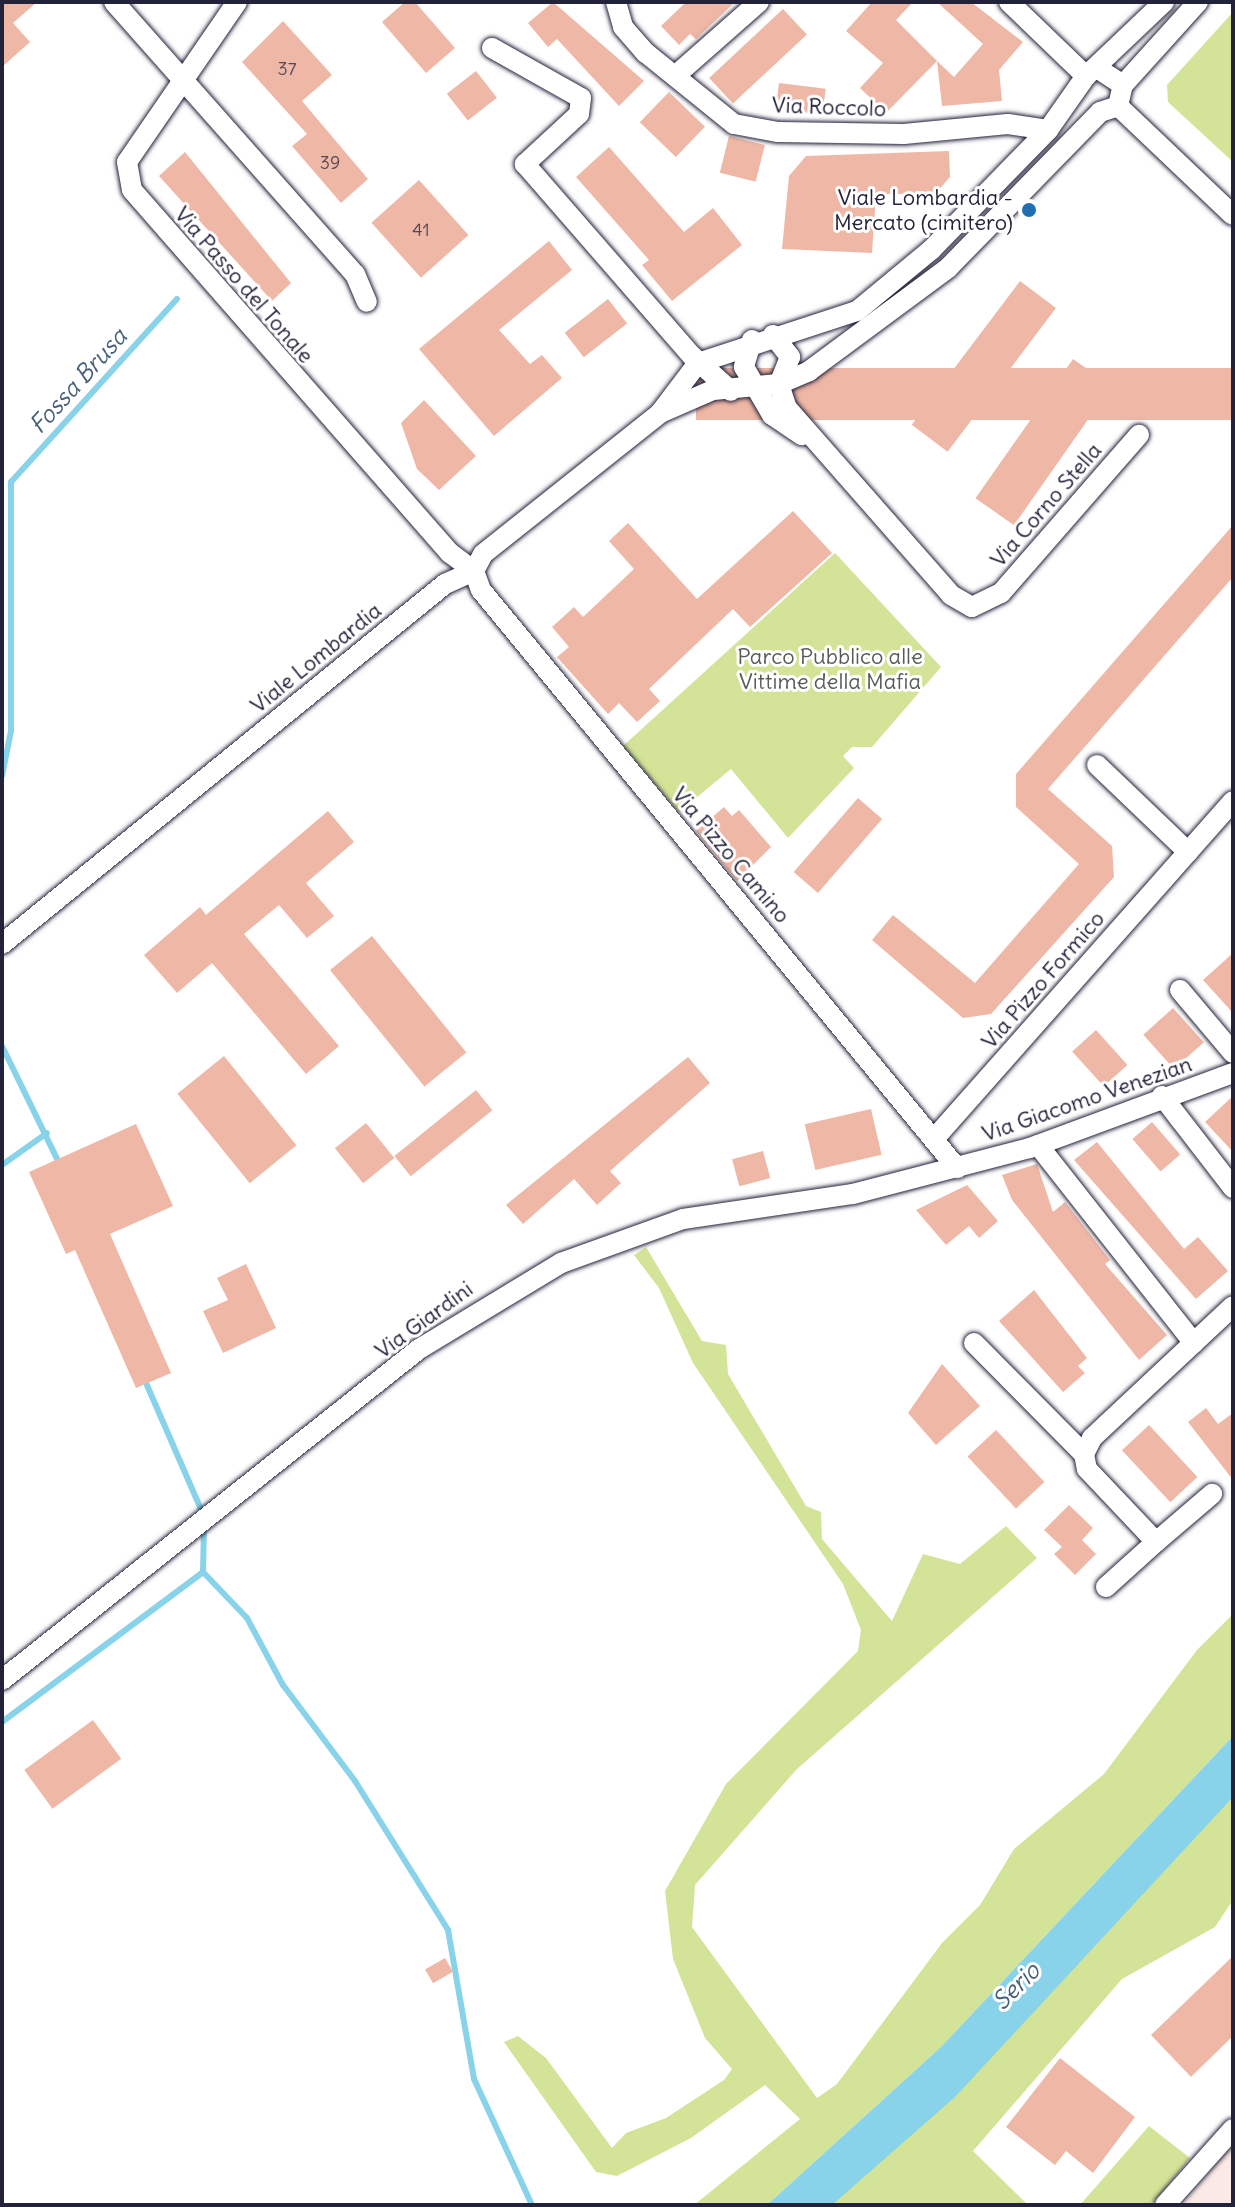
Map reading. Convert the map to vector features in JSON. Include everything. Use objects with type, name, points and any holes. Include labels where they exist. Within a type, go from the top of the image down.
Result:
[{"type":"street","points":[[114,2],[355,274],[367,302]]},
{"type":"street","name":"Via Passo del Tonale","points":[[237,2],[127,162],[132,190],[450,553],[474,571]]},
{"type":"street","name":"Via Roccolo","points":[[616,2],[623,27],[675,76],[734,124],[778,132],[904,134],[1008,124],[1048,130]]},
{"type":"street","points":[[675,76],[759,2]]},
{"type":"street","points":[[1009,2],[1088,79],[1109,109],[1233,215]]},
{"type":"street","name":"Viale Lombardia","points":[[2,944],[445,584],[474,571],[483,554],[660,413],[698,363],[752,340],[824,326],[857,311],[931,250],[1048,130],[1088,79],[1164,2]]},
{"type":"street","points":[[1109,109],[1123,85],[1198,2]]},
{"type":"street","points":[[492,48],[581,98],[579,114],[525,164],[698,363],[732,391]]},
{"type":"street","points":[[1088,79],[1123,85]]},
{"type":"street","name":"Viale Lombardia","points":[[660,413],[713,390],[769,386],[809,371],[948,268],[1109,109]]},
{"type":"street","points":[[769,386],[790,357],[773,335]]},
{"type":"street","name":"Via Corno Stella","points":[[752,340],[744,367],[769,386],[772,415],[819,445],[951,595],[972,607],[1001,593],[1139,435]]},
{"type":"street","name":"Via Pizzo Camino","points":[[474,571],[481,590],[957,1168]]},
{"type":"street","points":[[1097,765],[1188,852]]},
{"type":"street","name":"Via Pizzo Formico","points":[[934,1139],[1233,801]]},
{"type":"street","points":[[1180,990],[1233,1053]]},
{"type":"street","name":"Via Giacomo Venezian","points":[[957,1168],[1038,1145],[1162,1096],[1233,1073]]},
{"type":"street","points":[[1162,1096],[1233,1188]]},
{"type":"street","points":[[1038,1145],[1194,1343]]},
{"type":"street","name":"Via Giardini","points":[[2,1680],[419,1349],[499,1295],[561,1263],[669,1223],[853,1194],[957,1168]]},
{"type":"street","points":[[1084,1454],[1092,1438],[1233,1306]]},
{"type":"street","points":[[974,1343],[1084,1454],[1087,1469],[1156,1542]]},
{"type":"street","points":[[1106,1587],[1212,1494]]},
{"type":"street","points":[[1165,2205],[1233,2129]]},
{"type":"shaded area","points":[[1233,2145],[1233,2205],[1183,2205],[1225,2152]]},
{"type":"green space","points":[[1233,12],[1233,162],[1168,102],[1167,85]]},
{"type":"green space","name":"Parco Pubblico alle Vittime della Mafia","points":[[835,553],[941,667],[872,747],[852,747],[843,756],[854,768],[788,838],[731,769],[679,812],[623,746]]},
{"type":"green space","points":[[646,1247],[702,1341],[726,1345],[728,1374],[806,1506],[821,1512],[822,1539],[892,1621],[923,1554],[960,1564],[1006,1526],[1037,1558],[797,1769],[695,1885],[692,1927],[817,2098],[837,2084],[942,1943],[980,1905],[1014,1849],[1104,1774],[1197,1650],[1233,1614],[1233,1736],[941,2047],[767,2205],[694,2205],[800,2119],[765,2085],[691,2138],[617,2176],[596,2172],[504,2042],[518,2036],[546,2058],[612,2148],[626,2133],[666,2118],[724,2080],[732,2069],[705,2038],[673,1959],[665,1891],[726,1784],[858,1651],[861,1630],[843,1584],[693,1363],[659,1288],[634,1255]]},
{"type":"green space","points":[[1233,1797],[1233,1900],[1215,1927],[1122,1979],[973,2151],[1028,2205],[832,2205]]},
{"type":"green space","points":[[1149,2126],[1190,2158],[1151,2205],[1080,2205]]},
{"type":"water","name":"Serio","points":[[1233,1736],[1233,1797],[955,2097],[832,2205],[767,2205],[941,2047]]},
{"type":"building","points":[[2,2],[37,2],[13,23],[30,42],[2,67]]},
{"type":"building","points":[[405,2],[415,2],[455,48],[426,73],[382,22]]},
{"type":"building","points":[[553,2],[644,81],[619,106],[557,39],[548,47],[528,23]]},
{"type":"building","points":[[686,2],[735,2],[696,39],[690,34],[679,45],[661,26]]},
{"type":"building","points":[[872,2],[913,2],[896,20],[937,61],[886,113],[860,88],[883,63],[846,31]]},
{"type":"building","points":[[937,2],[971,2],[1023,42],[999,70],[1002,101],[942,106],[937,61],[954,77],[983,44]]},
{"type":"building","points":[[783,9],[807,35],[733,103],[709,78]]},
{"type":"building","points":[[283,21],[332,75],[302,101],[368,179],[341,203],[292,146],[307,134],[242,62]]},
{"type":"building","points":[[476,71],[497,98],[468,121],[447,94]]},
{"type":"building","points":[[779,83],[826,89],[822,115],[776,109]]},
{"type":"building","points":[[669,92],[705,127],[676,157],[640,122]]},
{"type":"building","points":[[729,136],[765,145],[756,182],[720,173]]},
{"type":"building","points":[[609,147],[684,232],[713,208],[742,245],[672,301],[642,265],[649,260],[576,177]]},
{"type":"building","points":[[949,151],[950,177],[935,194],[876,194],[872,253],[782,249],[789,176],[806,156]]},
{"type":"building","points":[[185,152],[291,283],[272,301],[159,176]]},
{"type":"building","points":[[419,180],[469,235],[421,278],[371,223]]},
{"type":"building","points":[[549,241],[572,270],[499,330],[530,364],[542,355],[562,378],[494,436],[419,349]]},
{"type":"building","points":[[1020,281],[1056,308],[948,452],[912,425]]},
{"type":"building","points":[[608,299],[627,323],[584,357],[565,333]]},
{"type":"building","points":[[1073,359],[1112,386],[1014,525],[975,498]]},
{"type":"building","points":[[696,368],[1233,368],[1233,420],[696,420]]},
{"type":"building","points":[[424,400],[476,456],[439,490],[417,469],[401,423]]},
{"type":"building","points":[[793,511],[832,553],[750,627],[733,609],[649,689],[660,701],[637,722],[619,703],[608,714],[557,657],[569,647],[552,627],[574,607],[583,617],[634,569],[609,541],[628,523],[697,599]]},
{"type":"building","points":[[1233,525],[1233,577],[1048,789],[1112,846],[1114,877],[991,1014],[963,1018],[872,940],[893,915],[975,983],[1079,864],[1016,807],[1016,774]]},
{"type":"building","points":[[858,798],[882,819],[818,893],[794,872]]},
{"type":"building","points":[[724,807],[732,816],[739,810],[771,847],[737,881],[696,831]]},
{"type":"building","points":[[328,811],[354,842],[306,883],[334,916],[307,938],[279,905],[244,934],[339,1046],[306,1074],[212,963],[177,993],[144,955],[200,907],[206,915]]},
{"type":"building","points":[[372,936],[466,1053],[424,1087],[330,970]]},
{"type":"building","points":[[1233,953],[1233,1013],[1203,980]]},
{"type":"building","points":[[1173,1008],[1204,1042],[1174,1069],[1143,1035]]},
{"type":"building","points":[[1096,1030],[1127,1065],[1104,1086],[1072,1051]]},
{"type":"building","points":[[224,1056],[296,1145],[250,1183],[177,1094]]},
{"type":"building","points":[[688,1057],[710,1083],[610,1171],[621,1183],[597,1205],[574,1179],[523,1224],[506,1205]]},
{"type":"building","points":[[476,1090],[492,1110],[411,1176],[394,1156]]},
{"type":"building","points":[[1233,1096],[1233,1152],[1205,1122]]},
{"type":"building","points":[[871,1109],[882,1155],[815,1170],[805,1124]]},
{"type":"building","points":[[1152,1122],[1180,1154],[1161,1172],[1132,1139]]},
{"type":"building","points":[[366,1123],[394,1158],[363,1183],[335,1148]]},
{"type":"building","points":[[136,1124],[173,1206],[110,1234],[171,1373],[136,1388],[75,1250],[66,1254],[29,1172]]},
{"type":"building","points":[[1097,1142],[1184,1249],[1198,1237],[1228,1271],[1196,1299],[1074,1160]]},
{"type":"building","points":[[763,1151],[770,1178],[739,1186],[732,1159]]},
{"type":"building","points":[[1037,1164],[1053,1212],[1065,1202],[1110,1260],[1105,1264],[1167,1335],[1139,1360],[1012,1200],[1002,1175]]},
{"type":"building","points":[[967,1185],[998,1221],[979,1238],[969,1226],[946,1245],[916,1210]]},
{"type":"building","points":[[246,1264],[276,1328],[223,1353],[203,1311],[228,1300],[217,1278]]},
{"type":"building","points":[[1034,1290],[1087,1358],[1078,1366],[1085,1373],[1063,1392],[999,1321]]},
{"type":"building","points":[[942,1364],[980,1406],[936,1445],[908,1413]]},
{"type":"building","points":[[1206,1408],[1218,1424],[1233,1413],[1233,1480],[1188,1422]]},
{"type":"building","points":[[1149,1425],[1197,1477],[1170,1502],[1122,1450]]},
{"type":"building","points":[[996,1430],[1044,1482],[1016,1509],[967,1457]]},
{"type":"building","points":[[1069,1505],[1093,1528],[1082,1540],[1096,1554],[1075,1575],[1054,1554],[1062,1547],[1044,1530]]},
{"type":"building","points":[[93,1720],[121,1759],[52,1809],[24,1770]]},
{"type":"building","points":[[1233,1956],[1233,2036],[1191,2077],[1151,2035]]},
{"type":"building","points":[[445,1958],[453,1972],[433,1983],[425,1970]]},
{"type":"building","points":[[1060,2058],[1135,2117],[1093,2173],[1066,2151],[1055,2165],[1006,2127]]},
{"type":"waterway","name":"Fossa Brusa","points":[[2,776],[11,731],[11,482],[177,299]]},
{"type":"waterway","name":"Fossa Brusa","points":[[2,1046],[60,1165]]},
{"type":"waterway","points":[[2,1165],[47,1133]]},
{"type":"waterway","points":[[143,1376],[204,1516]]},
{"type":"waterway","points":[[2,1722],[203,1572],[204,1527]]},
{"type":"waterway","points":[[203,1572],[247,1618],[283,1685],[355,1781],[448,1930],[474,2079],[532,2205]]},
{"type":"place","name":"Viale Lombardia - Mercato (cimitero)","points":[[1029,210]]}]
